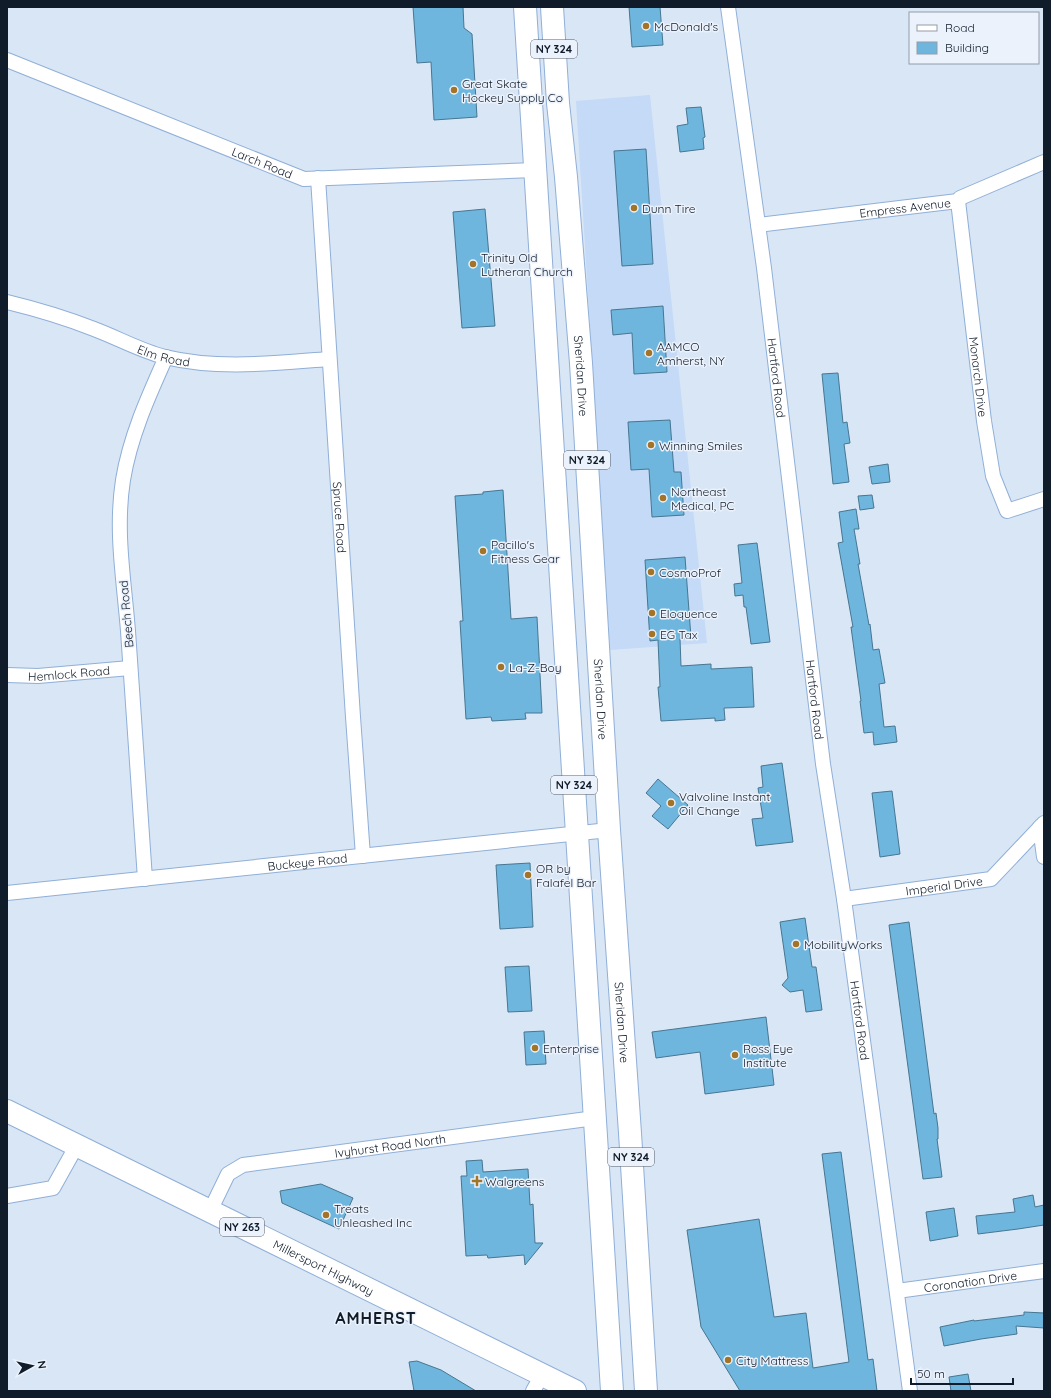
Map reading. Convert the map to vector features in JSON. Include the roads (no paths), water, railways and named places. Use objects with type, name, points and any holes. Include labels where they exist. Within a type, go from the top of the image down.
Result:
[{"type":"main road","name":"NY 324","points":[[525,7],[612,1391]]},
{"type":"main road","name":"Sheridan Drive","points":[[552,7],[558,103],[566,177],[581,363],[609,830],[646,1391]]},
{"type":"main road","name":"Millersport Highway","points":[[7,1111],[210,1211],[538,1383],[575,1391]]},
{"type":"street","name":"Hartford Road","points":[[728,7],[758,225],[823,764],[844,900],[910,1391]]},
{"type":"street","name":"Larch Road","points":[[7,60],[304,179],[535,170]]},
{"type":"street","name":"Empress Avenue","points":[[758,225],[958,201],[960,198],[1044,162]]},
{"type":"street","name":"Spruce Road","points":[[318,178],[363,856]]},
{"type":"street","name":"Monarch Drive","points":[[958,201],[984,421],[993,476],[1007,511],[1044,499]]},
{"type":"street","name":"Elm Road","points":[[7,302],[84,325],[149,352],[166,357],[208,364],[237,365],[329,359]]},
{"type":"street","name":"Beech Road","points":[[145,879],[125,598],[120,552],[120,507],[132,440],[147,398],[166,357]]},
{"type":"street","name":"Hemlock Road","points":[[7,675],[38,676],[130,668]]},
{"type":"street","name":"Imperial Drive","points":[[844,900],[991,879],[1042,825]]},
{"type":"street","points":[[1042,825],[1044,857]]},
{"type":"street","name":"Buckeye Road","points":[[7,893],[609,830]]},
{"type":"street","name":"Ivyhurst Road North","points":[[210,1211],[228,1174],[243,1164],[595,1118]]},
{"type":"street","points":[[7,1196],[53,1188],[77,1145]]},
{"type":"street","name":"Coronation Drive","points":[[897,1291],[1044,1271]]},
{"type":"place","name":"McDonald's","points":[[646,26]]},
{"type":"place","name":"Great Skate Hockey Supply Co","points":[[454,90]]},
{"type":"place","name":"Dunn Tire","points":[[634,208]]},
{"type":"place","name":"Trinity Old Lutheran Church","points":[[473,264]]},
{"type":"place","name":"AAMCO Amherst, NY","points":[[649,353]]},
{"type":"place","name":"Winning Smiles","points":[[651,445]]},
{"type":"place","name":"Northeast Medical, PC","points":[[663,498]]},
{"type":"place","name":"Pacillo's Fitness Gear","points":[[483,551]]},
{"type":"place","name":"CosmoProf","points":[[651,572]]},
{"type":"place","name":"Eloquence","points":[[652,613]]},
{"type":"place","name":"EG Tax","points":[[652,634]]},
{"type":"place","name":"La-Z-Boy","points":[[501,667]]},
{"type":"place","name":"Valvoline Instant Oil Change","points":[[671,803]]},
{"type":"place","name":"OR by Falafel Bar","points":[[528,875]]},
{"type":"place","name":"MobilityWorks","points":[[796,944]]},
{"type":"place","name":"Enterprise","points":[[535,1048]]},
{"type":"place","name":"Ross Eye Institute","points":[[735,1055]]},
{"type":"place","name":"Walgreens","points":[[477,1181]]},
{"type":"place","name":"Treats Unleashed Inc","points":[[326,1215]]},
{"type":"place","name":"City Mattress","points":[[728,1360]]},
{"type":"district","name":"AMHERST","points":[[376,1318]]}]
